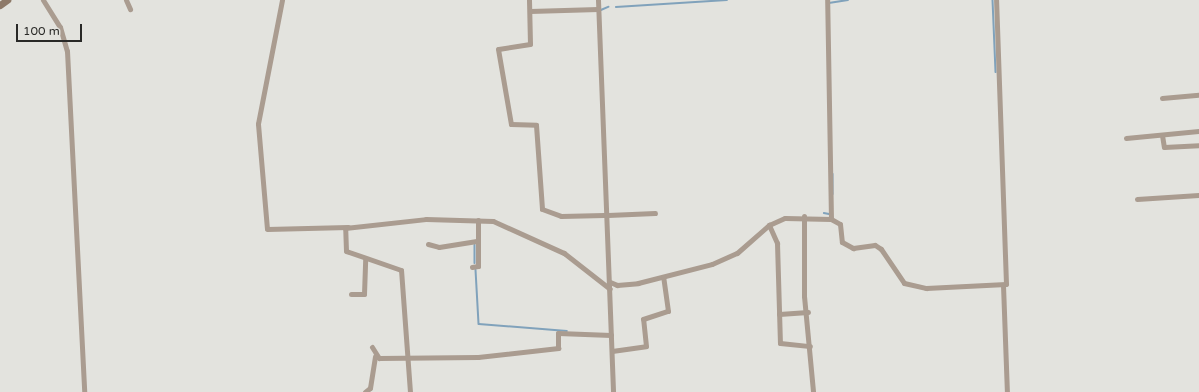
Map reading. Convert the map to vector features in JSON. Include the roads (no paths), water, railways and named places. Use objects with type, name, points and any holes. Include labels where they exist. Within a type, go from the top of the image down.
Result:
[{"type":"street","points":[[0,5],[7,0]]},
{"type":"street","points":[[43,0],[60,27],[67,51],[84,392]]},
{"type":"street","points":[[126,0],[130,9]]},
{"type":"street","points":[[282,0],[258,124],[267,229],[349,227],[426,220],[493,221],[564,253],[610,289]]},
{"type":"street","points":[[529,0],[530,44],[498,49],[511,124],[536,125],[542,209],[561,216],[655,213]]},
{"type":"street","points":[[598,0],[610,282],[613,392]]},
{"type":"street","points":[[827,0],[831,218]]},
{"type":"street","points":[[996,0],[1007,392]]},
{"type":"street","points":[[530,11],[598,9]]},
{"type":"street","points":[[1162,98],[1199,95]]},
{"type":"street","points":[[1126,138],[1199,131]]},
{"type":"street","points":[[1162,135],[1164,147],[1199,145]]},
{"type":"street","points":[[1137,199],[1199,195]]},
{"type":"street","points":[[804,216],[804,296],[808,312],[813,392]]},
{"type":"street","points":[[610,282],[617,286],[663,277],[736,253],[769,225],[785,218],[804,216],[831,218],[840,224],[842,242],[853,248],[875,245],[881,249],[904,284],[926,288],[1004,284]]},
{"type":"street","points":[[472,267],[478,266],[478,220]]},
{"type":"street","points":[[769,225],[777,243],[781,345],[810,346]]},
{"type":"street","points":[[349,227],[343,232],[344,248],[365,259],[401,270],[410,392]]},
{"type":"street","points":[[428,244],[439,247],[477,241]]},
{"type":"street","points":[[351,294],[364,294],[365,259]]},
{"type":"street","points":[[612,351],[646,346],[643,318],[668,312],[663,277]]},
{"type":"street","points":[[779,314],[808,312]]},
{"type":"street","points":[[375,356],[408,357],[505,355],[558,348],[558,333],[611,335]]},
{"type":"street","points":[[365,392],[370,388],[375,356],[372,347]]},
{"type":"waterway","points":[[616,7],[727,0]]},
{"type":"waterway","points":[[829,3],[848,0]]},
{"type":"waterway","points":[[993,0],[996,72]]},
{"type":"waterway","points":[[601,10],[608,7]]},
{"type":"waterway","points":[[833,174],[833,194]]},
{"type":"waterway","points":[[824,213],[829,214]]},
{"type":"waterway","points":[[475,245],[475,263]]},
{"type":"waterway","points":[[476,270],[479,324],[567,331]]}]
